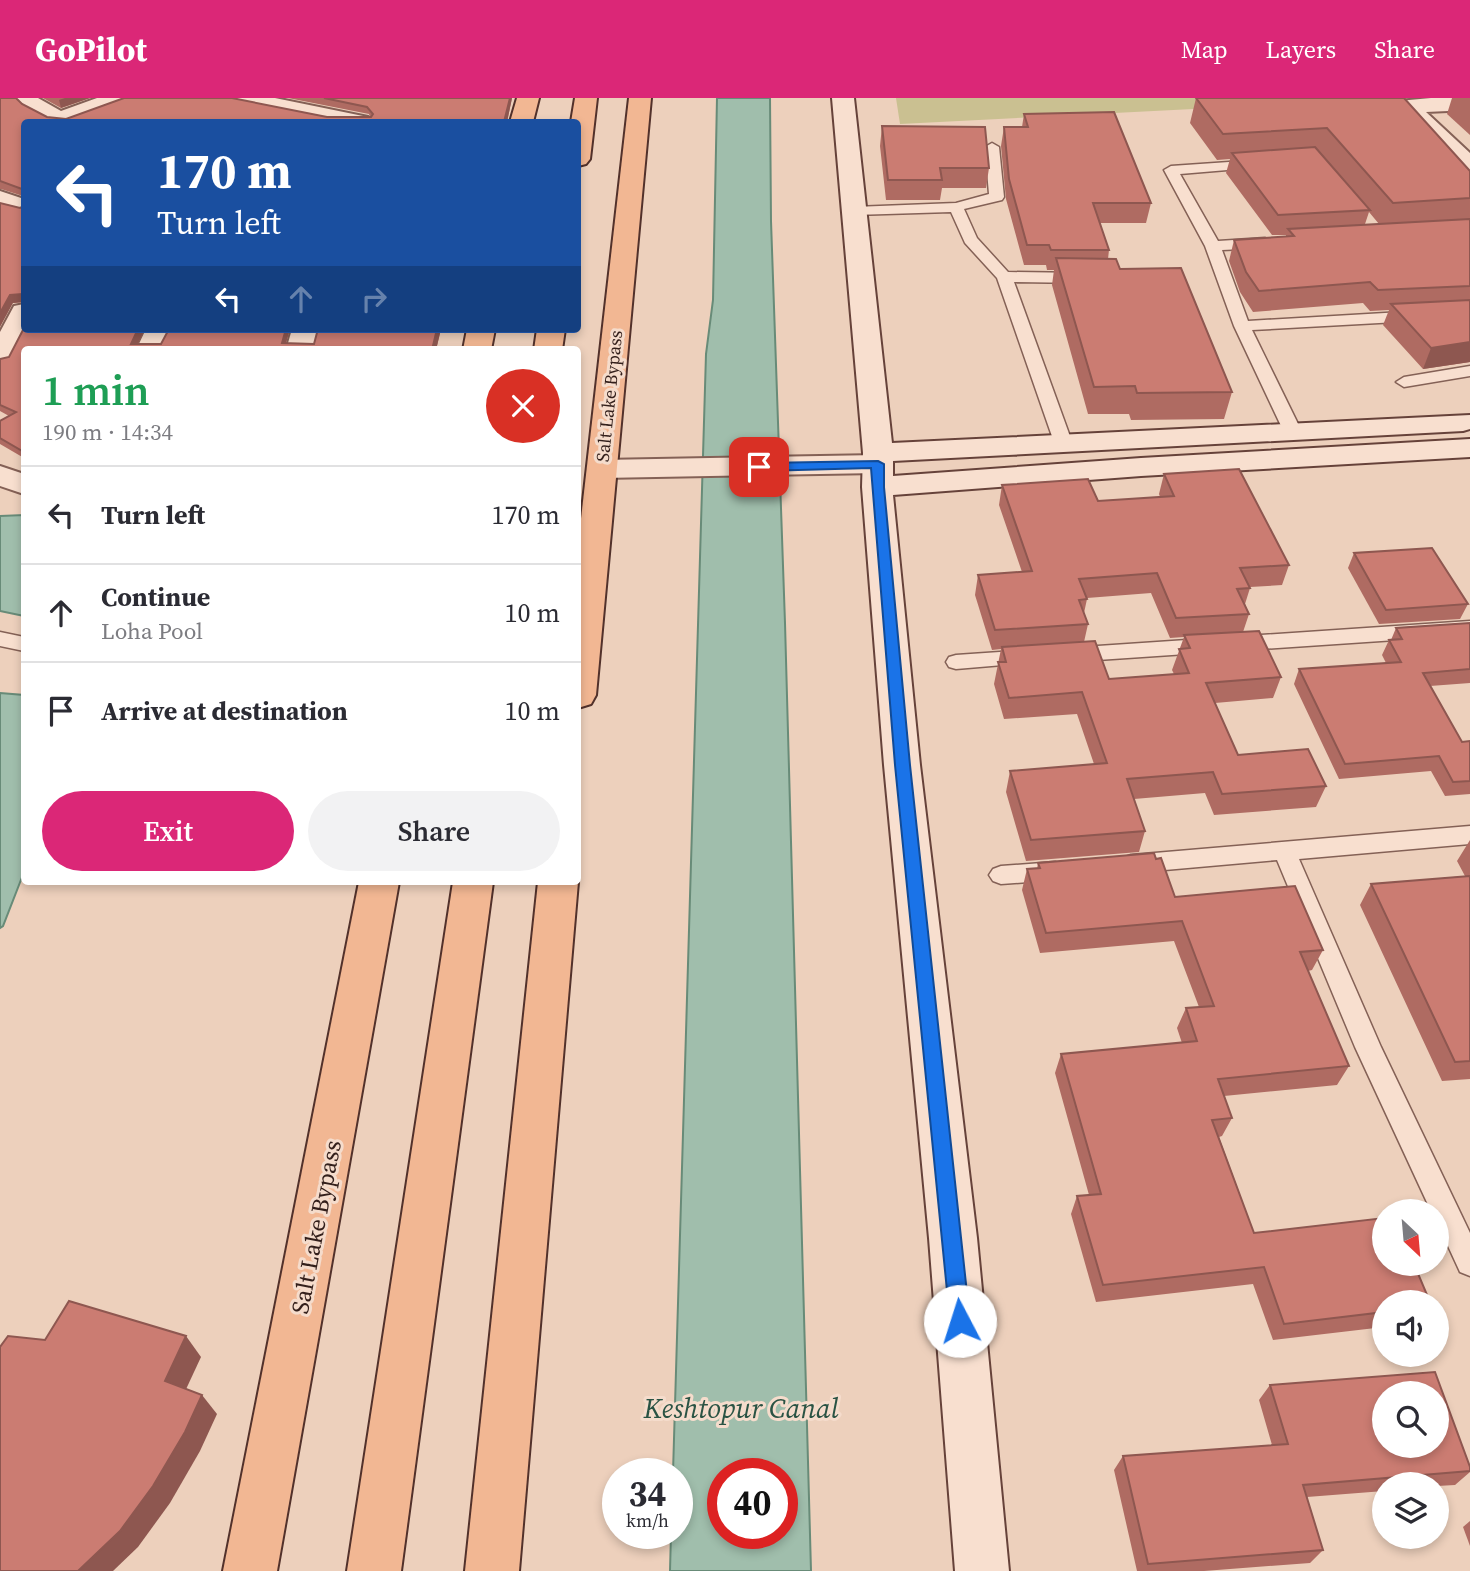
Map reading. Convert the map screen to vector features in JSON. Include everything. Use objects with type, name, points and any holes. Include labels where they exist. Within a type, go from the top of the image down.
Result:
[{"type":"main road","points":[[523,119],[528,98]]},
{"type":"main road","points":[[581,136],[586,98]]},
{"type":"main road","name":"Salt Lake Bypass","points":[[581,667],[640,98]]},
{"type":"main road","name":"Salt Lake Bypass","points":[[250,1571],[378,885]]},
{"type":"main road","points":[[374,1571],[473,885]]},
{"type":"main road","points":[[492,1571],[558,885]]},
{"type":"street","points":[[68,119],[118,98]]},
{"type":"street","points":[[242,98],[343,119]]},
{"type":"street","points":[[842,98],[878,468],[902,765],[953,1238],[982,1571]]},
{"type":"street","points":[[1470,103],[1406,106],[1470,166]]},
{"type":"street","points":[[22,105],[58,119]]},
{"type":"street","points":[[0,198],[21,206]]},
{"type":"street","points":[[0,358],[21,318]]},
{"type":"street","points":[[878,468],[1063,442],[1470,422]]},
{"type":"street","points":[[602,469],[832,466],[1141,467],[1470,449]]},
{"type":"lane","points":[[854,211],[956,207],[998,197],[992,147]]},
{"type":"lane","points":[[1275,162],[1171,170],[1213,246],[1242,327],[1292,430]]},
{"type":"lane","points":[[956,207],[970,240],[1004,277],[1063,442]]},
{"type":"lane","points":[[1213,246],[1282,242]]},
{"type":"lane","points":[[1004,277],[1102,278]]},
{"type":"lane","points":[[1242,327],[1470,313]]},
{"type":"lane","points":[[1404,382],[1470,371]]},
{"type":"lane","points":[[956,662],[1470,628]]},
{"type":"lane","points":[[0,639],[21,643]]},
{"type":"lane","points":[[1109,866],[1470,835]]},
{"type":"lane","points":[[1284,851],[1368,1047],[1470,1263]]},
{"type":"lane","points":[[1001,875],[1082,869]]},
{"type":"shaded area","points":[[896,98],[1412,98],[900,124]]},
{"type":"water","name":"Keshtopur Canal","points":[[717,98],[770,98],[771,221],[811,1571],[670,1571],[671,1549],[693,1549],[693,1458],[673,1458],[706,354],[713,300]]},
{"type":"water","points":[[21,515],[21,615],[0,611],[0,516]]},
{"type":"water","points":[[0,693],[21,695],[21,880],[0,928]]},
{"type":"building","points":[[0,98],[16,98],[47,117],[66,119],[21,119],[21,189],[0,181]]},
{"type":"building","points":[[124,98],[232,98],[327,117],[371,117],[373,114],[367,107],[324,98],[510,98],[505,119],[66,119]]},
{"type":"building","points":[[1196,98],[1404,98],[1470,171],[1470,198],[1393,203],[1327,128],[1223,134]]},
{"type":"building","points":[[1114,112],[1151,203],[1093,203],[1109,250],[1051,250],[1049,245],[1027,245],[1009,179],[1004,127],[1028,127],[1024,114]]},
{"type":"building","points":[[882,126],[985,127],[989,168],[940,168],[942,180],[888,180]]},
{"type":"building","points":[[1315,147],[1370,210],[1278,215],[1232,153]]},
{"type":"building","points":[[0,203],[20,208],[21,294],[10,295],[0,313]]},
{"type":"building","points":[[1470,219],[1470,286],[1378,290],[1370,282],[1259,291],[1246,272],[1234,240],[1294,236],[1288,229]]},
{"type":"building","points":[[1056,258],[1116,259],[1120,269],[1181,268],[1232,392],[1137,393],[1135,386],[1094,387]]},
{"type":"building","points":[[1470,300],[1470,342],[1431,348],[1391,304]]},
{"type":"building","points":[[21,333],[136,333],[131,344],[161,344],[167,333],[285,333],[282,343],[314,344],[317,333],[436,333],[433,346],[21,346],[21,450],[0,438],[0,421],[16,412],[0,405],[0,359],[9,357]]},
{"type":"building","points":[[1239,469],[1289,565],[1240,568],[1250,588],[1237,589],[1249,614],[1176,618],[1157,573],[1079,579],[1087,599],[1079,600],[1088,624],[995,630],[978,575],[1032,571],[1002,485],[1088,479],[1098,501],[1174,496],[1164,474]]},
{"type":"building","points":[[1432,548],[1468,604],[1386,610],[1354,553]]},
{"type":"building","points":[[1470,623],[1470,669],[1423,673],[1462,742],[1470,741],[1470,781],[1453,782],[1439,756],[1345,764],[1299,669],[1401,662],[1389,640],[1402,639],[1396,628]]},
{"type":"building","points":[[1259,631],[1281,677],[1206,683],[1238,755],[1308,749],[1326,786],[1222,794],[1213,772],[1127,779],[1145,831],[1031,840],[1010,771],[1107,763],[1082,692],[1009,698],[998,662],[1006,662],[1002,647],[1095,641],[1109,679],[1189,673],[1179,649],[1190,648],[1184,635]]},
{"type":"building","points":[[1154,853],[1156,859],[1161,858],[1175,897],[1295,886],[1323,950],[1300,952],[1349,1066],[1218,1079],[1232,1118],[1212,1120],[1254,1233],[1372,1219],[1372,1276],[1419,1276],[1425,1290],[1372,1290],[1372,1313],[1284,1324],[1264,1267],[1103,1285],[1077,1196],[1101,1194],[1061,1054],[1197,1041],[1186,1008],[1214,1006],[1182,921],[1046,933],[1027,869],[1040,868],[1038,863]]},
{"type":"building","points":[[1470,876],[1470,1061],[1455,1062],[1371,884]]},
{"type":"building","points":[[69,1301],[186,1336],[165,1381],[202,1395],[185,1432],[153,1486],[120,1531],[78,1571],[0,1571],[0,1347],[8,1336],[45,1340]]},
{"type":"building","points":[[1435,1372],[1438,1381],[1372,1381],[1372,1458],[1449,1458],[1449,1410],[1470,1471],[1372,1472],[1372,1479],[1303,1485],[1323,1550],[1148,1564],[1123,1456],[1288,1444],[1270,1385]]},
{"type":"route","points":[[759,467],[878,464],[877,487],[902,765],[960,1321]]}]
